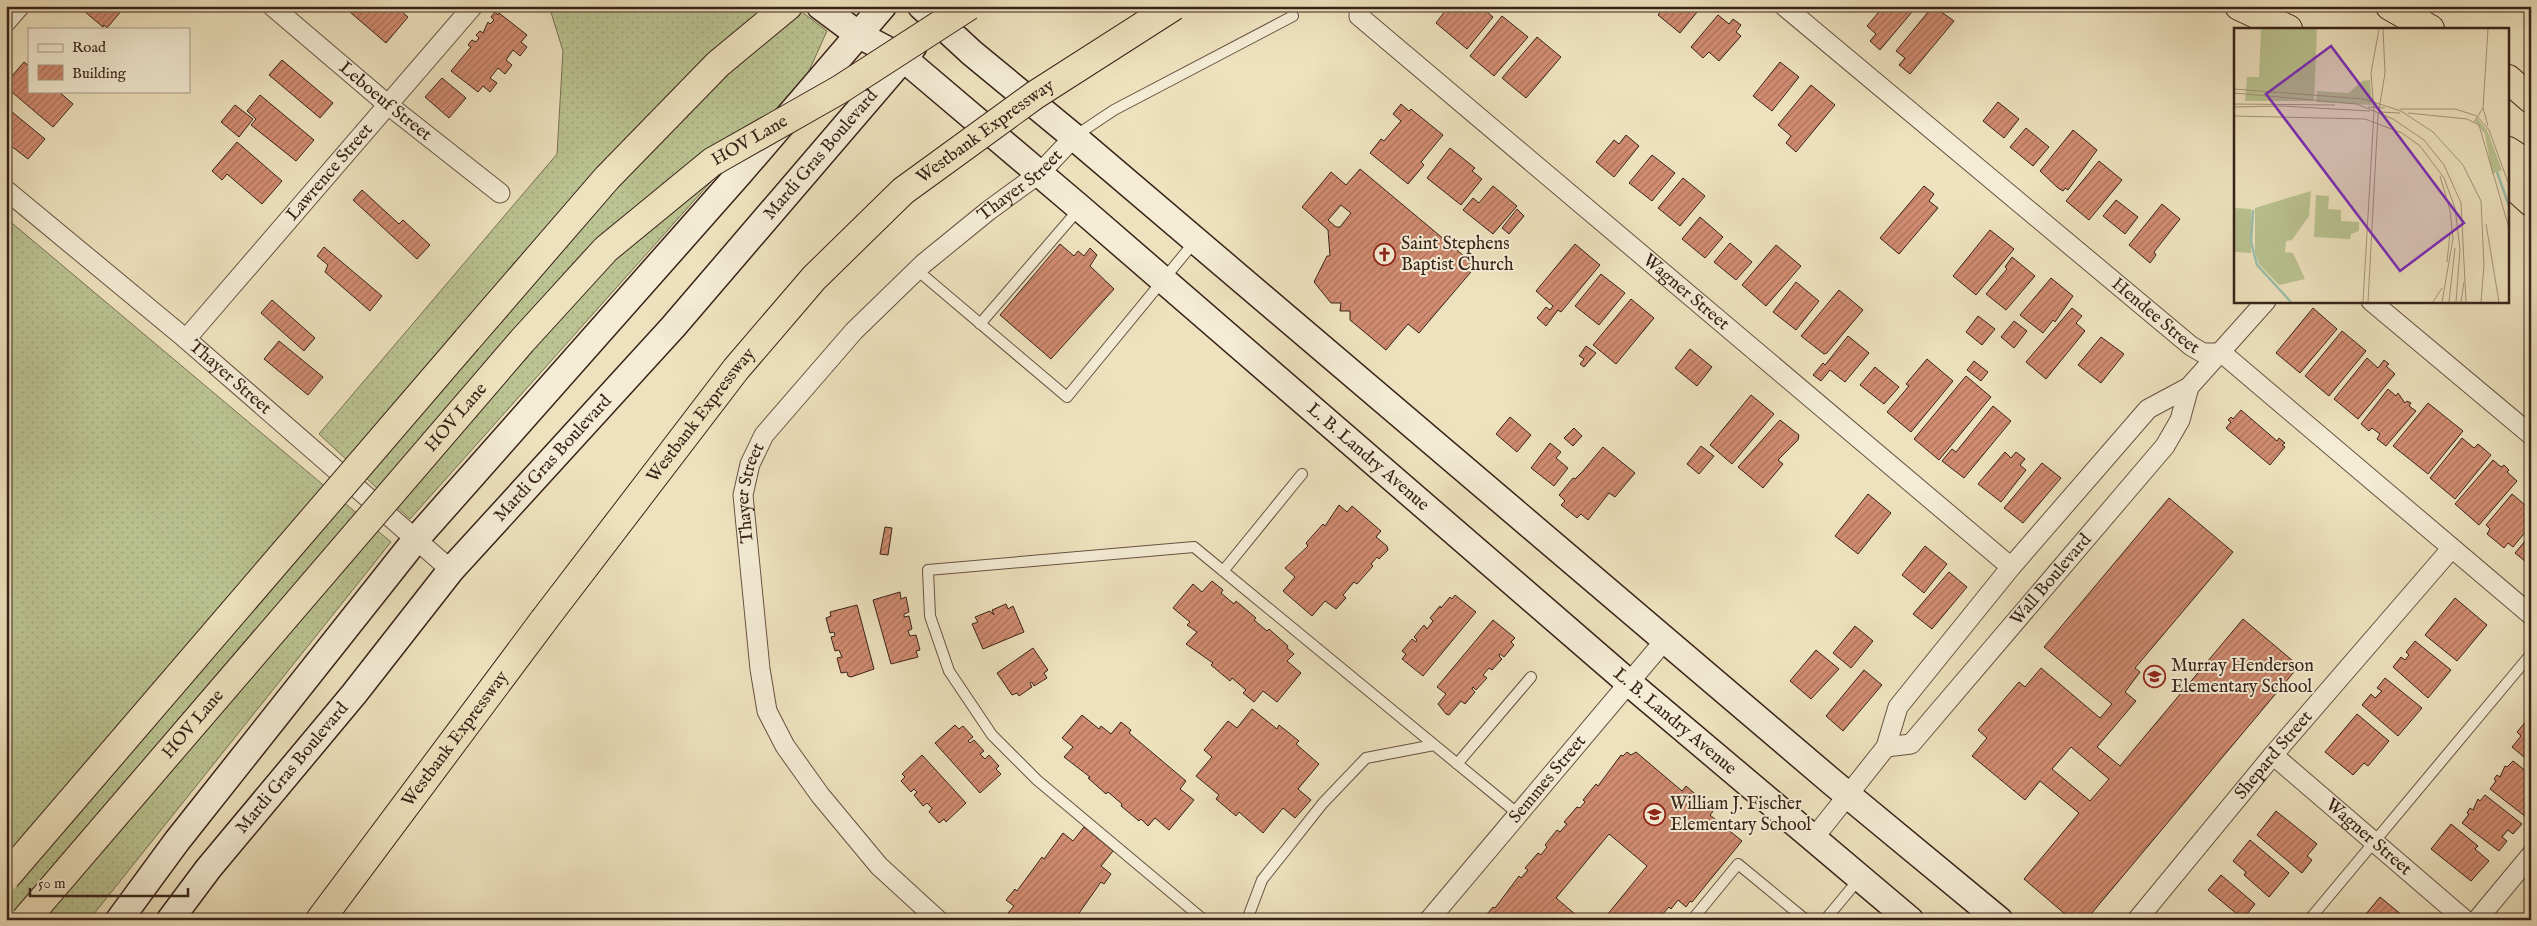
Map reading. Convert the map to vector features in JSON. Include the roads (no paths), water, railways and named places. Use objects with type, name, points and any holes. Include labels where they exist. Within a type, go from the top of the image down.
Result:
[{"type":"highway","points":[[6,877],[607,178],[718,64],[788,6]]},
{"type":"highway","name":"HOV Lane","points":[[24,920],[515,348],[606,249],[712,162],[839,90],[969,6]]},
{"type":"highway","name":"Westbank Expressway","points":[[320,920],[544,620],[736,369],[814,278],[903,191],[1035,95],[1174,6]]},
{"type":"highway","points":[[2239,6],[2286,28]]},
{"type":"highway","points":[[2390,6],[2428,28]]},
{"type":"highway","points":[[2510,74],[2531,86]]},
{"type":"highway","points":[[2510,81],[2531,99]]},
{"type":"highway","points":[[2510,152],[2531,166]]},
{"type":"highway","points":[[2510,183],[2531,202]]},
{"type":"street","points":[[6,22],[20,6]]},
{"type":"street","name":"Leboeuf Street","points":[[272,6],[387,104],[500,193]]},
{"type":"street","name":"Lawrence Street","points":[[186,339],[473,6]]},
{"type":"street","name":"L. B. Landry Avenue","points":[[820,6],[859,35],[903,58],[1040,173],[1628,682],[1910,920]]},
{"type":"street","points":[[119,920],[177,842],[417,538],[883,6]]},
{"type":"street","name":"Hendee Street","points":[[1784,6],[2184,340],[2203,352],[2222,353],[2531,615]]},
{"type":"street","points":[[934,11],[972,53],[1196,240],[1847,795],[1999,920]]},
{"type":"street","name":"Mardi Gras Boulevard","points":[[170,920],[208,869],[354,694],[451,570],[680,319],[903,58],[934,11]]},
{"type":"street","name":"Wagner Street","points":[[1360,11],[2011,567]]},
{"type":"street","name":"Thayer Street","points":[[938,920],[879,866],[820,794],[785,746],[768,711],[760,669],[743,495],[750,464],[764,435],[854,331],[917,270],[988,211],[1040,173],[1074,137]]},
{"type":"street","name":"Thayer Street","points":[[6,190],[186,339],[417,538],[451,570]]},
{"type":"street","name":"Wall Boulevard","points":[[1813,839],[1886,747],[1898,707],[2011,567],[2148,409],[2189,387],[2222,353],[2265,302]]},
{"type":"street","points":[[2372,302],[2531,435]]},
{"type":"street","name":"Wall Boulevard","points":[[1886,747],[1911,744],[2164,446],[2180,420],[2189,387]]},
{"type":"street","name":"Shepard Street","points":[[2137,920],[2273,755],[2451,549]]},
{"type":"street","name":"Semmes Street","points":[[1429,920],[1517,813],[1665,640]]},
{"type":"street","name":"Wagner Street","points":[[2273,755],[2465,920]]},
{"type":"street","points":[[2477,920],[2531,855]]},
{"type":"lane","points":[[1074,137],[1114,110],[1293,16]]},
{"type":"lane","points":[[980,324],[1080,208]]},
{"type":"lane","points":[[917,270],[1067,396],[1196,240]]},
{"type":"lane","points":[[1224,570],[1302,474]]},
{"type":"lane","points":[[1204,920],[1037,780],[992,735],[949,671],[930,616],[928,570],[1194,546],[1517,813]]},
{"type":"lane","points":[[2309,920],[2531,654]]},
{"type":"lane","points":[[1457,764],[1531,677]]},
{"type":"lane","points":[[1247,920],[1262,880],[1322,804],[1366,758],[1434,745]]},
{"type":"lane","points":[[1692,920],[1738,864],[1806,920]]},
{"type":"lane","points":[[1825,920],[1860,878]]},
{"type":"place","name":"Saint Stephens Baptist Church","points":[[1385,254]]},
{"type":"place","name":"Murray Henderson Elementary School","points":[[2155,676]]},
{"type":"place","name":"William J. Fischer Elementary School","points":[[1654,814]]}]
